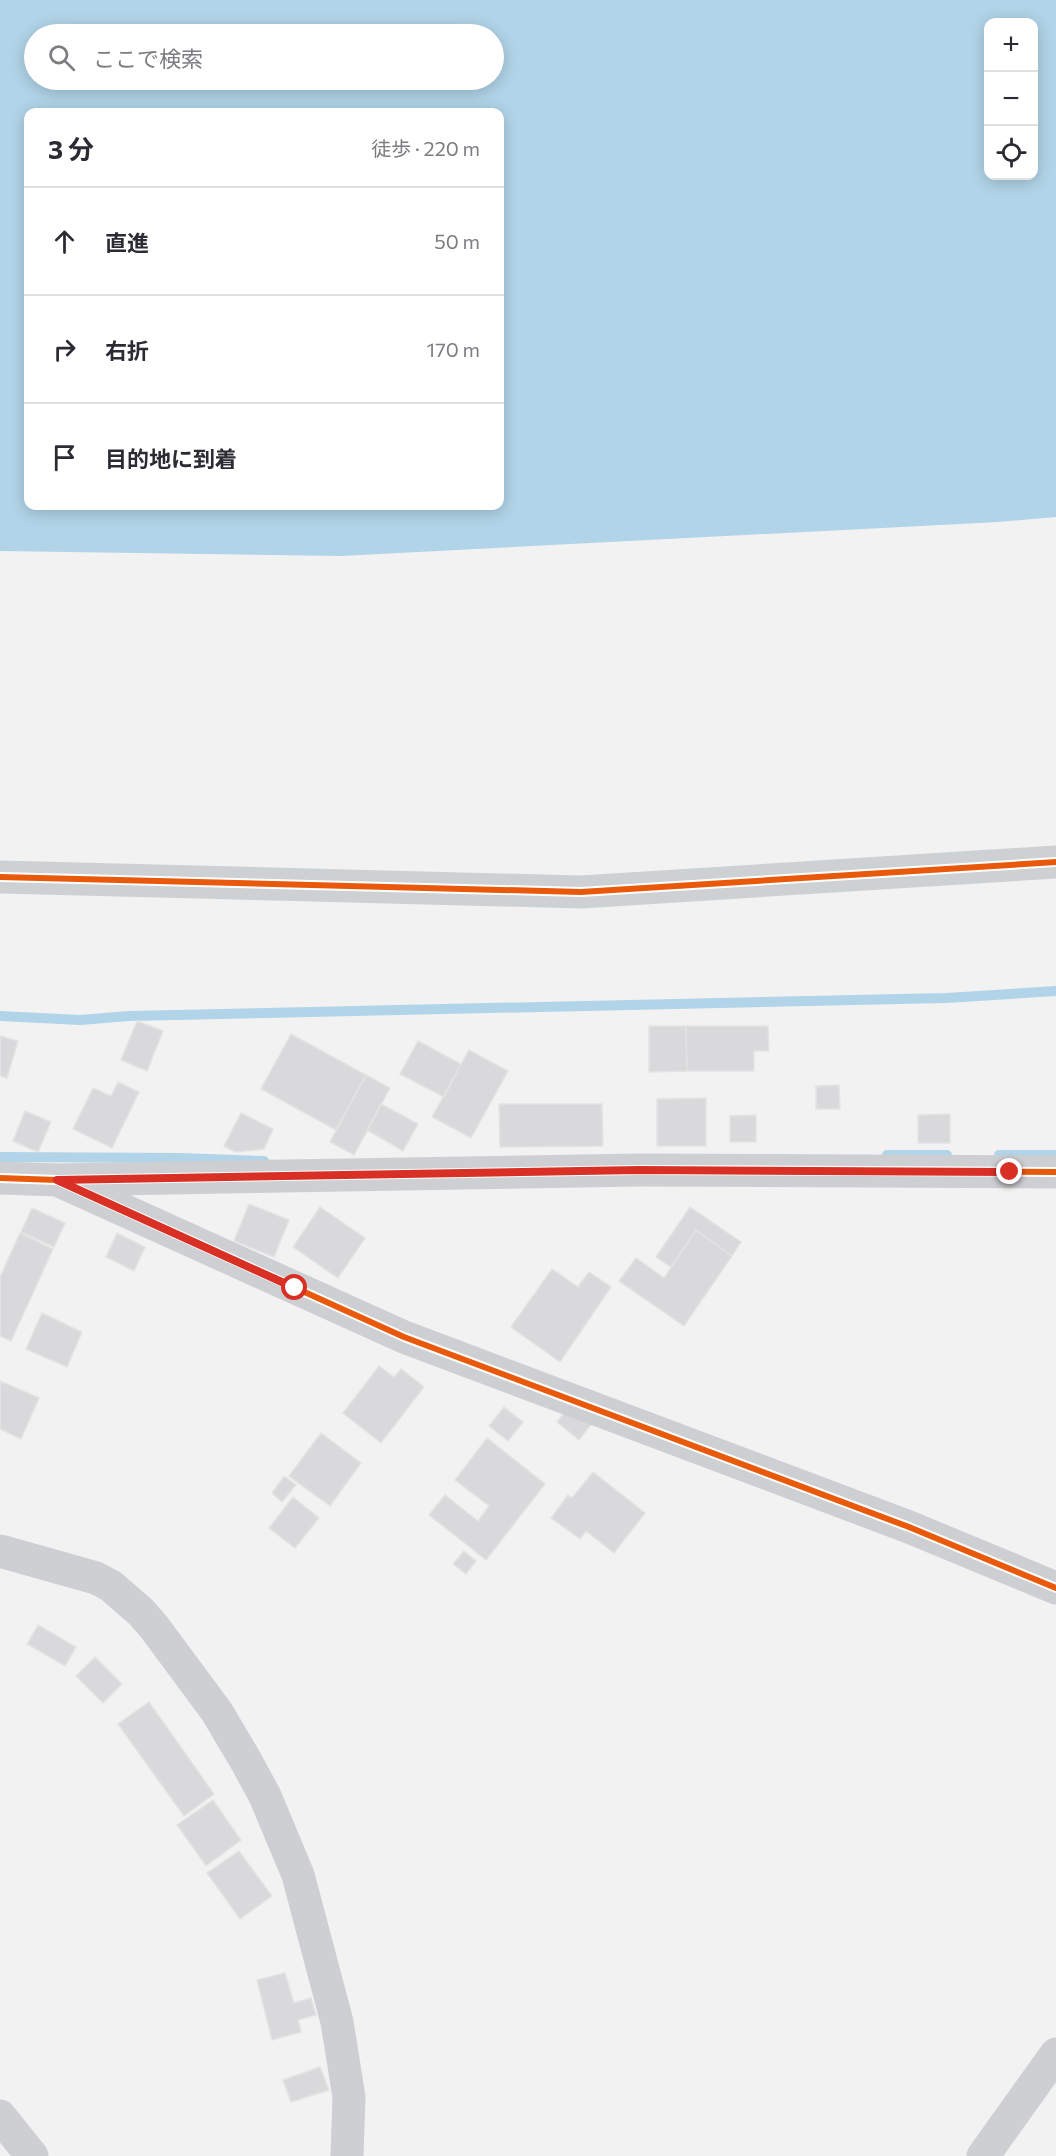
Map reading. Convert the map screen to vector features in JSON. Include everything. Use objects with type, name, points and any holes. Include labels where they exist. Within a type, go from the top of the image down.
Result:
[{"type":"street","points":[[0,877],[581,892],[1056,862]]},
{"type":"street","points":[[0,1178],[57,1180],[639,1170],[1056,1172]]},
{"type":"street","points":[[57,1180],[404,1337],[909,1527],[1056,1588]]},
{"type":"street","points":[[0,1551],[96,1578],[111,1586],[141,1612],[154,1627],[217,1712],[265,1796],[298,1875],[337,2022],[349,2097],[347,2156]]},
{"type":"street","points":[[983,2156],[1056,2054]]},
{"type":"street","points":[[0,2116],[32,2156]]},
{"type":"water","points":[[0,0],[1056,0],[1056,517],[998,522],[341,556],[0,551]]},
{"type":"building","points":[[137,1021],[163,1031],[147,1071],[121,1060]]},
{"type":"building","points":[[649,1026],[686,1026],[687,1071],[649,1072]]},
{"type":"building","points":[[686,1026],[768,1026],[769,1051],[754,1051],[754,1071],[687,1071]]},
{"type":"building","points":[[291,1034],[366,1075],[336,1130],[261,1089]]},
{"type":"building","points":[[0,1036],[18,1041],[7,1078],[0,1076]]},
{"type":"building","points":[[418,1041],[461,1064],[444,1097],[400,1074]]},
{"type":"building","points":[[469,1050],[508,1071],[471,1138],[432,1117]]},
{"type":"building","points":[[366,1075],[390,1088],[354,1155],[330,1142]]},
{"type":"building","points":[[118,1082],[139,1092],[112,1148],[73,1129],[93,1088],[111,1096]]},
{"type":"building","points":[[839,1085],[840,1109],[816,1109],[816,1086]]},
{"type":"building","points":[[706,1098],[706,1146],[657,1146],[657,1099]]},
{"type":"building","points":[[381,1104],[418,1124],[403,1151],[367,1130]]},
{"type":"building","points":[[499,1104],[602,1104],[603,1146],[500,1147]]},
{"type":"building","points":[[25,1111],[51,1122],[38,1152],[13,1141]]},
{"type":"building","points":[[241,1113],[273,1129],[264,1149],[235,1152],[224,1146]]},
{"type":"building","points":[[950,1114],[950,1143],[918,1143],[918,1115]]},
{"type":"building","points":[[756,1115],[756,1142],[730,1142],[730,1116]]},
{"type":"building","points":[[249,1204],[289,1220],[274,1257],[234,1241]]},
{"type":"building","points":[[320,1207],[365,1238],[338,1278],[293,1247]]},
{"type":"building","points":[[690,1207],[741,1242],[732,1256],[696,1230],[671,1267],[656,1257]]},
{"type":"building","points":[[32,1208],[65,1223],[54,1247],[21,1232]]},
{"type":"building","points":[[696,1230],[732,1256],[684,1326],[619,1281],[636,1258],[664,1278]]},
{"type":"building","points":[[20,1233],[53,1249],[11,1341],[0,1336],[0,1277]]},
{"type":"building","points":[[117,1233],[145,1247],[134,1271],[106,1257]]},
{"type":"building","points":[[552,1269],[578,1287],[589,1272],[611,1287],[560,1362],[511,1327]]},
{"type":"building","points":[[42,1313],[82,1332],[67,1367],[26,1349]]},
{"type":"building","points":[[379,1366],[394,1377],[401,1369],[424,1387],[381,1443],[343,1413]]},
{"type":"building","points":[[0,1381],[39,1398],[21,1439],[0,1429]]},
{"type":"building","points":[[504,1407],[523,1422],[508,1441],[489,1426]]},
{"type":"building","points":[[567,1409],[597,1417],[579,1440],[557,1422]]},
{"type":"building","points":[[321,1433],[361,1463],[330,1506],[289,1476]]},
{"type":"building","points":[[487,1438],[545,1484],[486,1560],[429,1515],[445,1495],[478,1521],[489,1506],[455,1480]]},
{"type":"building","points":[[593,1472],[645,1513],[614,1553],[586,1531],[580,1539],[551,1518],[568,1495],[572,1498]]},
{"type":"building","points":[[284,1476],[296,1485],[282,1502],[272,1493]]},
{"type":"building","points":[[293,1497],[319,1518],[295,1548],[269,1528]]},
{"type":"building","points":[[464,1551],[476,1561],[466,1574],[453,1564]]},
{"type":"building","points":[[38,1625],[76,1647],[65,1666],[27,1644]]},
{"type":"building","points":[[95,1657],[122,1684],[103,1703],[76,1676]]},
{"type":"building","points":[[149,1702],[214,1794],[184,1816],[118,1724]]},
{"type":"building","points":[[213,1800],[241,1840],[206,1866],[177,1825]]},
{"type":"building","points":[[239,1851],[272,1896],[240,1919],[207,1873]]},
{"type":"building","points":[[285,1973],[294,2003],[311,1998],[316,2015],[298,2020],[301,2032],[272,2040],[257,1980]]},
{"type":"building","points":[[320,2067],[329,2090],[291,2102],[283,2080]]},
{"type":"waterway","points":[[0,1016],[80,1020],[129,1016],[946,998],[1056,991]]},
{"type":"waterway","points":[[887,1155],[947,1155]]},
{"type":"waterway","points":[[999,1155],[1056,1155]]},
{"type":"waterway","points":[[0,1157],[264,1161]]},
{"type":"cycle path","points":[[0,877],[581,892],[1056,862]]},
{"type":"cycle path","points":[[0,1178],[57,1180],[639,1170],[1056,1172]]},
{"type":"cycle path","points":[[57,1180],[404,1337],[909,1527],[1056,1588]]},
{"type":"route","points":[[295,1288],[57,1180],[639,1170],[1010,1172]]}]
